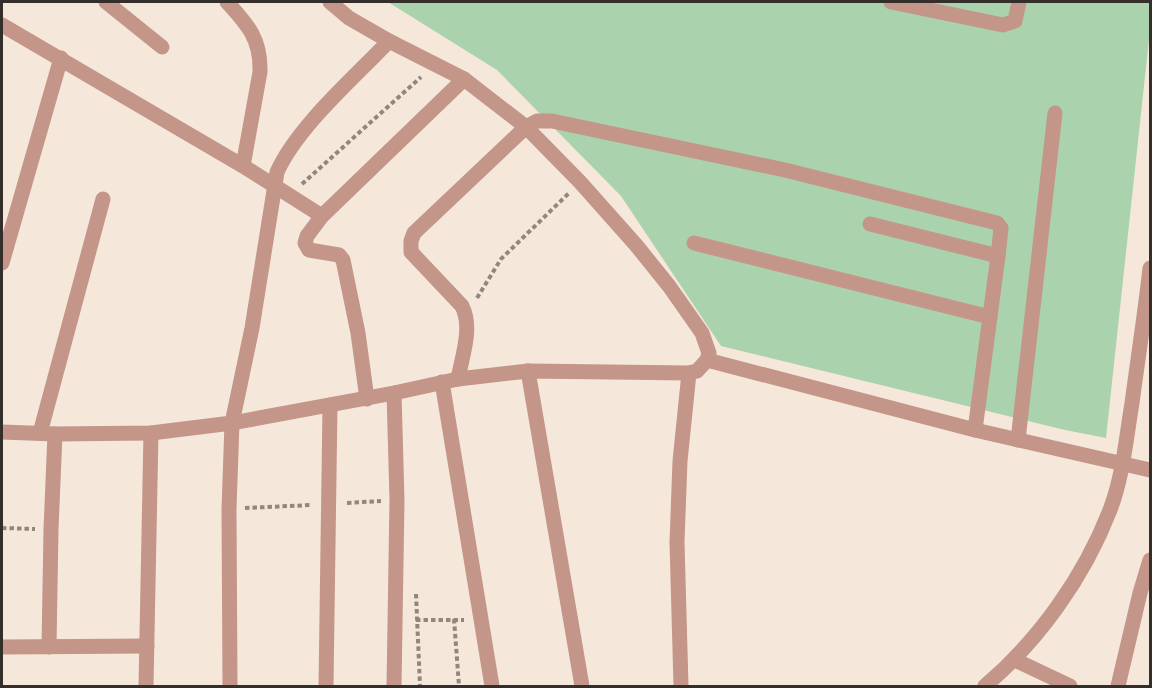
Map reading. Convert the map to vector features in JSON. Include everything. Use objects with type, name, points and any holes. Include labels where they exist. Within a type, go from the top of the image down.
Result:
[{"type":"street","points":[[106,2],[162,47]]},
{"type":"street","points":[[227,2],[250,28],[260,56],[260,72],[243,166]]},
{"type":"street","points":[[2,432],[151,433],[232,423],[367,399],[458,379],[528,371],[689,373],[697,371],[707,360],[708,353],[702,333],[669,286],[636,244],[526,127],[464,79],[389,41],[349,18],[330,2]]},
{"type":"street","points":[[891,2],[1003,25],[1015,21],[1019,2]]},
{"type":"street","points":[[2,25],[243,166],[322,216]]},
{"type":"street","points":[[230,687],[229,509],[232,423],[252,328],[274,185],[284,158],[301,133],[389,41]]},
{"type":"street","points":[[2,263],[61,58]]},
{"type":"street","points":[[367,399],[358,333],[343,260],[339,255],[309,250],[305,243],[307,236],[322,216],[464,79]]},
{"type":"street","points":[[1018,440],[1055,113]]},
{"type":"street","points":[[458,379],[467,325],[466,315],[462,306],[411,252],[411,241],[414,233],[526,127],[537,121],[552,121],[785,170],[992,220],[1000,225],[975,430]]},
{"type":"street","points":[[39,432],[103,198]]},
{"type":"street","points":[[870,224],[998,256]]},
{"type":"street","points":[[694,243],[990,317]]},
{"type":"street","points":[[985,687],[1015,660],[1053,613],[1096,542],[1111,509],[1123,465],[1150,268]]},
{"type":"street","points":[[707,360],[975,430],[1150,470]]},
{"type":"street","points":[[528,371],[582,687]]},
{"type":"street","points":[[681,687],[677,523],[680,461],[689,373]]},
{"type":"street","points":[[442,382],[492,687]]},
{"type":"street","points":[[394,393],[397,500],[394,687]]},
{"type":"street","points":[[326,687],[330,405]]},
{"type":"street","points":[[146,687],[151,433]]},
{"type":"street","points":[[49,647],[51,529],[56,434]]},
{"type":"street","points":[[1118,687],[1137,604],[1150,560]]},
{"type":"street","points":[[2,648],[147,645]]},
{"type":"street","points":[[1015,660],[1070,687]]},
{"type":"path","points":[[290,195],[413,85],[434,63]]},
{"type":"path","points":[[466,315],[501,259],[580,182]]},
{"type":"path","points":[[2,528],[51,529]]},
{"type":"path","points":[[420,687],[416,620],[454,619],[459,687]]},
{"type":"green space","points":[[388,2],[1150,2],[1150,30],[1106,438],[721,346],[621,196],[497,70]]}]
